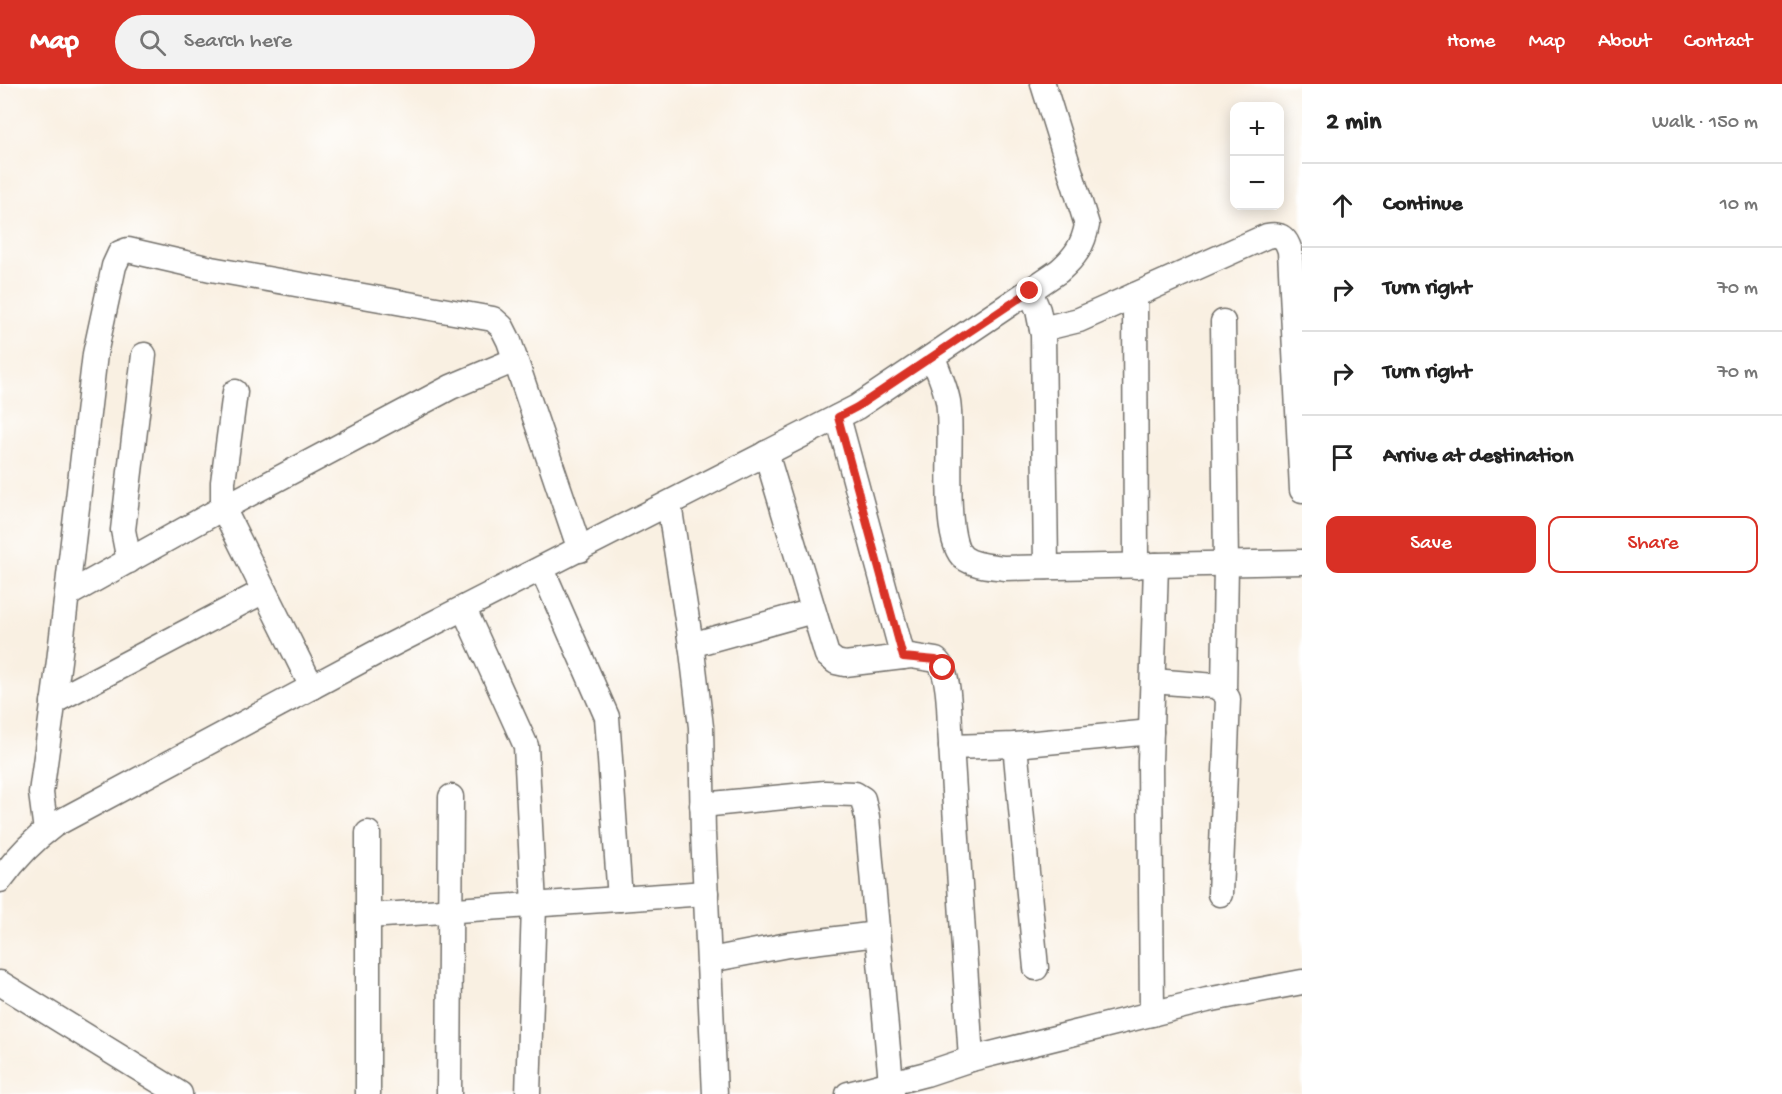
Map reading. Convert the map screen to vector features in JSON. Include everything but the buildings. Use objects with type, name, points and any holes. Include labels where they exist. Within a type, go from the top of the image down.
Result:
[{"type":"street","points":[[0,880],[15,858],[46,831],[149,773],[312,687],[857,407],[1059,271],[1074,258],[1083,242],[1087,225],[1043,84]]},
{"type":"street","points":[[1042,329],[1078,320],[1267,236],[1275,234],[1282,236],[1287,241],[1290,251],[1302,490]]},
{"type":"street","points":[[46,831],[41,793],[95,354],[114,266],[120,253],[128,250],[211,269],[493,319],[502,327],[515,360],[580,550]]},
{"type":"street","points":[[1030,291],[1038,310],[1042,329],[1046,567]]},
{"type":"street","points":[[1135,295],[1153,681],[1151,732],[1152,1014]]},
{"type":"street","points":[[1223,322],[1226,564],[1224,692]]},
{"type":"street","points":[[129,561],[123,530],[144,355]]},
{"type":"street","points":[[933,357],[949,410],[951,519],[956,547],[964,558],[984,566],[1004,568],[1302,562]]},
{"type":"street","points":[[67,596],[223,508],[451,387],[515,360]]},
{"type":"street","points":[[235,392],[223,483],[223,508],[312,687]]},
{"type":"street","points":[[838,417],[903,657]]},
{"type":"street","points":[[766,453],[827,655],[836,662],[845,664],[903,657],[936,660],[940,663],[946,680],[971,1059]]},
{"type":"street","points":[[669,504],[691,645],[700,727],[715,1094]]},
{"type":"street","points":[[542,569],[607,717],[620,899]]},
{"type":"street","points":[[53,702],[264,591]]},
{"type":"street","points":[[464,609],[526,746],[534,906],[528,1094]]},
{"type":"street","points":[[691,645],[813,611]]},
{"type":"street","points":[[1153,681],[1215,686],[1224,692],[1228,699],[1220,894]]},
{"type":"street","points":[[951,747],[1016,745],[1151,732]]},
{"type":"street","points":[[1016,745],[1036,968]]},
{"type":"street","points":[[702,805],[825,793],[860,796],[865,804],[867,816],[891,1089]]},
{"type":"street","points":[[449,1094],[452,796]]},
{"type":"street","points":[[368,833],[368,1094]]},
{"type":"street","points":[[369,916],[706,893]]},
{"type":"street","points":[[710,960],[788,945],[877,934]]},
{"type":"street","points":[[848,1094],[891,1089],[971,1059],[1207,1000],[1302,982]]},
{"type":"street","points":[[0,983],[180,1094]]},
{"type":"route","points":[[943,668],[936,660],[903,657],[838,417],[857,407],[1030,291]]}]
